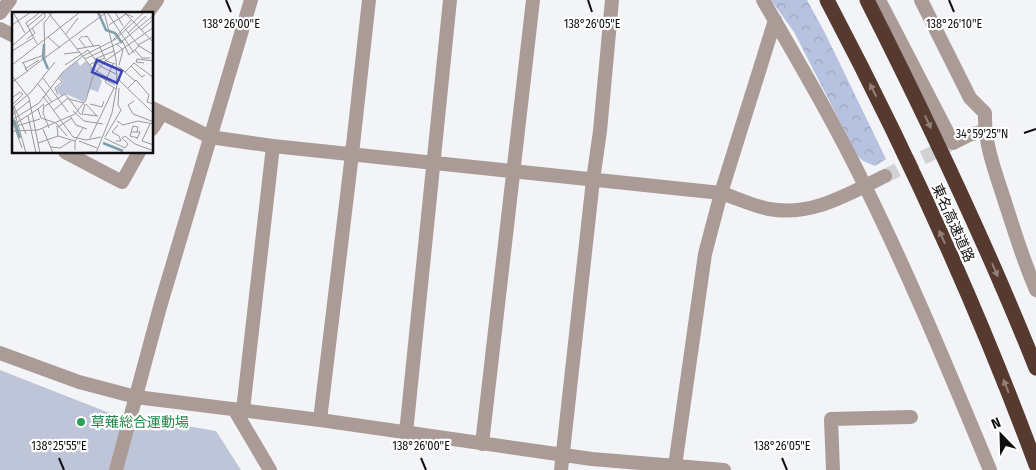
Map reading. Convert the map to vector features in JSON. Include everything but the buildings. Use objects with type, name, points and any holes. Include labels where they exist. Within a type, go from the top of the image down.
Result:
[{"type":"highway","name":"東名高速道路","points":[[827,0],[884,112],[942,237],[1000,371],[1036,465]]},
{"type":"highway","name":"東名高速道路","points":[[867,0],[912,88],[972,214],[1036,368]]},
{"type":"street","points":[[0,13],[10,0]]},
{"type":"street","points":[[149,12],[157,0]]},
{"type":"street","points":[[116,470],[160,308],[251,0]]},
{"type":"street","points":[[320,420],[369,0]]},
{"type":"street","points":[[406,433],[450,0]]},
{"type":"street","points":[[482,444],[533,0]]},
{"type":"street","points":[[561,470],[600,131],[612,0]]},
{"type":"street","points":[[763,0],[803,68],[865,185],[938,346],[990,470]]},
{"type":"street","points":[[879,0],[953,143],[969,135],[984,131]]},
{"type":"street","points":[[921,0],[970,98],[985,113],[984,131],[1007,208],[1036,290]]},
{"type":"street","points":[[675,466],[704,254],[721,192],[775,20]]},
{"type":"street","points":[[0,29],[12,35]]},
{"type":"street","points":[[157,110],[210,137],[272,146],[721,192],[769,209],[800,211],[828,203],[885,176]]},
{"type":"street","points":[[270,470],[239,410],[272,146]]},
{"type":"street","points":[[70,154],[122,182],[138,154]]},
{"type":"street","points":[[0,353],[79,382],[136,397],[320,420],[562,455],[724,470]]},
{"type":"street","points":[[833,470],[832,419],[911,417]]},
{"type":"green space","points":[[771,0],[807,0],[886,159],[875,166],[863,161],[857,155],[794,32]]},
{"type":"shaded area","name":"草薙総合運動場","points":[[0,370],[107,412],[216,431],[241,470],[0,470]]},
{"type":"tunnel","points":[[885,176],[949,145]]},
{"type":"place","name":"草薙総合運動場","points":[[81,422]]}]
